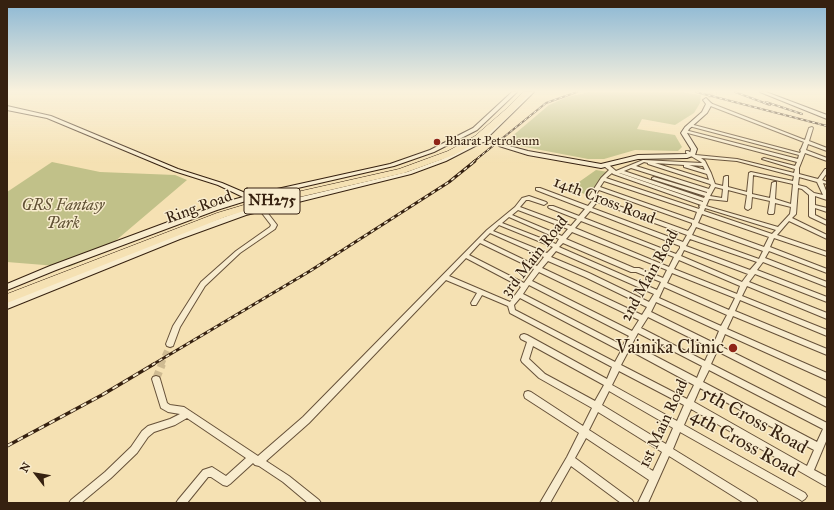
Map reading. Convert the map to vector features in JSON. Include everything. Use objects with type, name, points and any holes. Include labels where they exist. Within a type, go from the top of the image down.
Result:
[{"type":"highway","name":"Ring Road","points":[[7,293],[210,214],[396,167],[437,154],[477,132],[494,116]]},
{"type":"highway","name":"Ring Road","points":[[7,299],[255,202],[401,171],[451,153],[480,139],[504,116]]},
{"type":"street","points":[[43,116],[176,170],[220,184],[255,202],[274,225],[273,228],[238,252],[203,284],[177,326],[170,344]]},
{"type":"street","points":[[7,288],[53,268],[214,208],[255,202],[392,165],[432,151],[475,129],[489,116]]},
{"type":"street","points":[[480,139],[506,116]]},
{"type":"street","points":[[695,116],[682,127],[679,132],[693,154],[705,165],[708,192]]},
{"type":"street","points":[[693,154],[694,149],[684,135],[685,131],[690,125],[701,116]]},
{"type":"street","points":[[744,116],[827,150]]},
{"type":"street","points":[[690,125],[750,141],[819,181],[827,183]]},
{"type":"street","name":"1st Main Road","points":[[643,503],[745,284],[761,260],[772,237],[793,214],[798,168],[805,142],[811,128]]},
{"type":"street","points":[[685,131],[747,147],[798,168]]},
{"type":"street","points":[[480,139],[494,143]]},
{"type":"street","points":[[747,147],[750,141]]},
{"type":"street","points":[[708,192],[514,150],[503,146],[597,163],[640,154],[693,154],[798,168]]},
{"type":"street","points":[[693,154],[675,157],[638,157],[611,170],[603,179],[594,198],[689,235],[827,285]]},
{"type":"street","points":[[764,159],[798,168]]},
{"type":"street","points":[[748,208],[752,172],[798,168],[827,160]]},
{"type":"street","points":[[623,170],[642,161],[705,165]]},
{"type":"street","points":[[642,161],[708,192],[780,229]]},
{"type":"street","points":[[657,161],[724,201],[726,177]]},
{"type":"street","points":[[673,162],[708,192],[772,237],[827,254]]},
{"type":"street","points":[[634,165],[708,192]]},
{"type":"street","points":[[798,168],[804,188],[812,194],[827,198]]},
{"type":"street","points":[[611,170],[623,170],[708,192]]},
{"type":"street","points":[[819,181],[827,170]]},
{"type":"street","points":[[603,179],[708,192],[725,188],[794,206]]},
{"type":"street","points":[[819,181],[827,198]]},
{"type":"street","points":[[771,213],[774,184]]},
{"type":"street","points":[[598,188],[827,271]]},
{"type":"street","name":"14th Cross Road","points":[[538,189],[683,246],[827,300]]},
{"type":"street","name":"2nd Main Road","points":[[545,503],[570,460],[626,347],[657,296],[669,270],[689,235],[708,192]]},
{"type":"street","points":[[812,194],[812,216],[827,223]]},
{"type":"street","points":[[181,503],[206,473],[212,472],[223,480],[227,480],[306,420],[489,231],[517,208],[526,198],[827,316]]},
{"type":"street","name":"3rd Main Road","points":[[511,308],[538,268],[571,228],[580,220],[594,198]]},
{"type":"street","points":[[7,306],[202,228],[255,202]]},
{"type":"street","points":[[812,206],[827,210]]},
{"type":"street","points":[[517,208],[571,228],[669,270],[827,333]]},
{"type":"street","points":[[508,215],[612,262],[664,282],[732,314],[827,352]]},
{"type":"street","points":[[789,219],[827,238]]},
{"type":"street","points":[[498,223],[556,247],[657,296],[724,331],[827,378]]},
{"type":"street","points":[[489,231],[587,275],[647,313]]},
{"type":"street","points":[[480,241],[538,268],[647,313],[827,403]]},
{"type":"street","points":[[466,256],[707,365],[827,428],[823,445],[809,471]]},
{"type":"street","name":"5th Cross Road","points":[[446,277],[481,292],[618,365],[827,482]]},
{"type":"street","points":[[474,302],[481,292]]},
{"type":"street","points":[[519,295],[823,445]]},
{"type":"street","name":"4th Cross Road","points":[[596,406],[542,376],[525,360],[528,339],[679,427],[802,496]]},
{"type":"street","points":[[156,379],[164,405],[168,408],[181,410],[255,460],[286,478],[316,503]]},
{"type":"street","points":[[528,395],[584,430],[655,478]]},
{"type":"street","points":[[596,406],[753,503]]},
{"type":"street","points":[[74,503],[108,475],[134,450],[145,434],[151,429],[172,422],[187,414]]},
{"type":"street","points":[[570,460],[629,503]]},
{"type":"green space","points":[[536,116],[690,116],[675,125],[642,119],[637,129],[675,135],[682,147],[678,151],[635,150],[604,159],[588,159],[504,143]]},
{"type":"green space","name":"GRS Fantasy Park","points":[[52,162],[100,172],[175,175],[187,180],[100,254],[69,267],[7,262],[7,192]]},
{"type":"green space","points":[[596,170],[608,172],[588,195],[569,189]]},
{"type":"tunnel","points":[[161,365],[170,344]]},
{"type":"tunnel","points":[[156,379],[162,364]]},
{"type":"railway","points":[[473,162],[530,116]]},
{"type":"railway","points":[[788,116],[827,126]]},
{"type":"railway","points":[[152,365],[310,271],[449,182],[475,161]]},
{"type":"railway","points":[[7,446],[102,395],[154,364]]},
{"type":"place","name":"Bharat Petroleum","points":[[437,142]]},
{"type":"place","name":"Vainika Clinic","points":[[733,348]]}]
